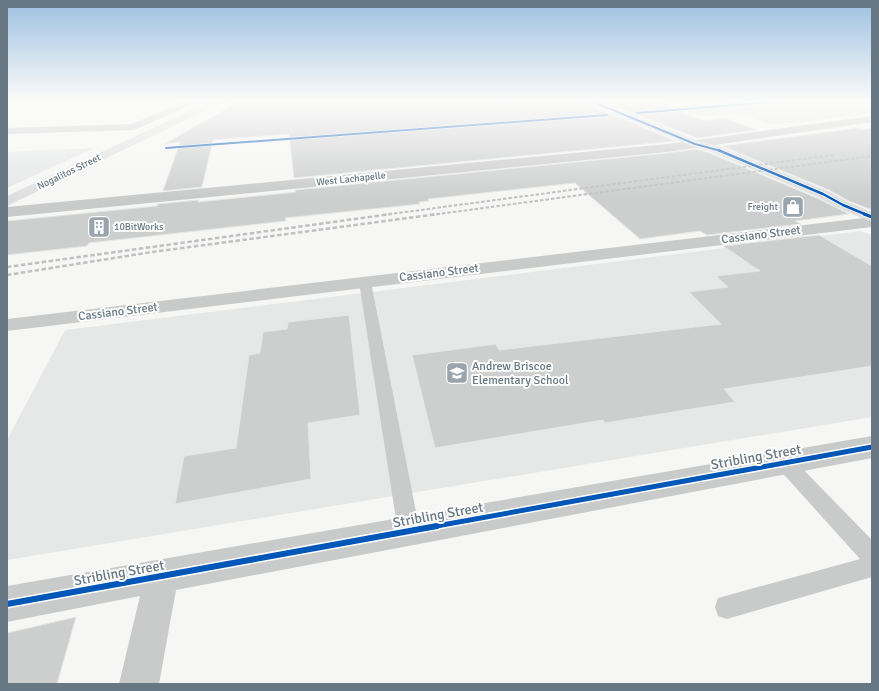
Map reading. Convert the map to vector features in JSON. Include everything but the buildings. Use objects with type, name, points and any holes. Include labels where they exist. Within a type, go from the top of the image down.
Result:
[{"type":"main road","name":"Nogalitos Street","points":[[10,208],[155,133]]},
{"type":"main road","points":[[669,133],[695,144],[702,150],[809,196],[843,205],[872,217]]},
{"type":"street","name":"West Lachapelle","points":[[10,208],[695,144],[771,133]]},
{"type":"street","name":"Cassiano Street","points":[[7,325],[872,222]]},
{"type":"street","name":"Stribling Street","points":[[7,604],[872,447]]},
{"type":"street","points":[[138,684],[160,577]]},
{"type":"lane","points":[[365,282],[409,532]]},
{"type":"lane","points":[[785,463],[872,556]]},
{"type":"lane","points":[[727,607],[872,566]]},
{"type":"shaded area","points":[[94,148],[7,188],[7,152]]},
{"type":"shaded area","name":"Andrew Briscoe Elementary School","points":[[861,231],[872,235],[872,417],[7,560],[7,440],[65,330]]},
{"type":"railway","points":[[383,215],[833,155]]},
{"type":"railway","points":[[431,215],[872,156]]},
{"type":"railway","points":[[7,267],[391,214]]},
{"type":"railway","points":[[7,275],[152,252],[438,214]]},
{"type":"cycle path","points":[[166,148],[363,133]]},
{"type":"cycle path","points":[[669,133],[695,144],[715,149],[823,194],[843,205],[872,217]]},
{"type":"cycle path","points":[[7,604],[872,447]]},
{"type":"place","name":"Freight","points":[[793,207]]},
{"type":"place","name":"10BitWorks","points":[[99,227]]},
{"type":"place","name":"Andrew Briscoe Elementary School","points":[[457,373]]}]
